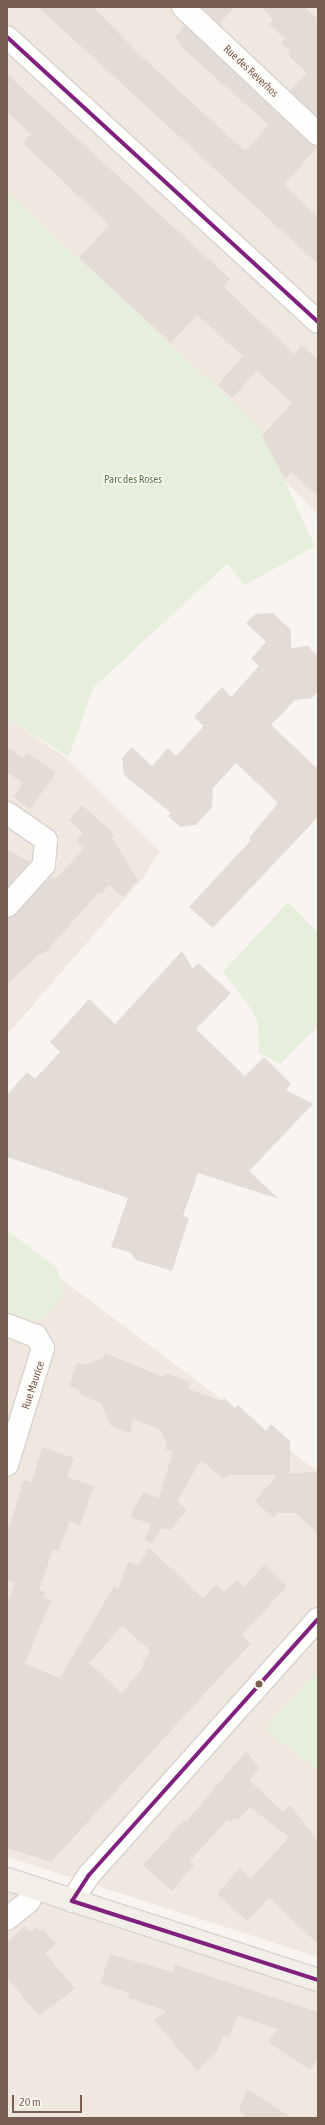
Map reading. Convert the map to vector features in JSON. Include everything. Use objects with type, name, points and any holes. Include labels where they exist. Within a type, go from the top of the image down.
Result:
[{"type":"main road","points":[[7,1879],[318,1980]]},
{"type":"street","name":"Rue des Reverhos","points":[[183,7],[318,134]]},
{"type":"street","points":[[7,37],[318,322]]},
{"type":"street","points":[[7,813],[46,840],[44,865],[7,906]]},
{"type":"street","name":"Rue Maurice","points":[[7,1325],[36,1336],[43,1348],[7,1464]]},
{"type":"street","points":[[72,1901],[89,1875],[318,1620]]},
{"type":"street","points":[[7,1919],[29,1901],[34,1888]]},
{"type":"shaded area","points":[[7,7],[318,7],[318,515],[7,194]]},
{"type":"shaded area","points":[[7,718],[69,760],[160,851],[142,879],[7,1035]]},
{"type":"shaded area","points":[[7,1238],[318,1472],[318,1957],[7,1857]]},
{"type":"shaded area","points":[[7,1883],[318,1984],[318,2118],[7,2118]]},
{"type":"green space","name":"Parc des Roses","points":[[7,192],[260,428],[315,546],[245,585],[227,564],[93,688],[69,757],[7,718]]},
{"type":"green space","points":[[288,902],[318,933],[318,1026],[281,1064],[259,1053],[258,1024],[252,1010],[223,972]]},
{"type":"green space","points":[[7,1230],[57,1268],[63,1295],[40,1322],[7,1313]]},
{"type":"green space","points":[[318,1671],[318,1771],[266,1729],[272,1718]]},
{"type":"building","points":[[38,7],[93,7],[141,56],[245,151],[269,125],[178,44],[180,42],[175,37],[185,26],[309,143],[318,146],[284,185],[318,217],[318,264]]},
{"type":"building","points":[[202,7],[235,7],[219,24]]},
{"type":"building","points":[[261,7],[305,7],[318,19],[318,117],[290,91],[307,73],[287,54],[290,51],[281,43],[285,39],[269,24],[273,19]]},
{"type":"building","points":[[7,74],[230,279],[223,286],[294,354],[302,345],[318,360],[318,496],[291,472],[285,479],[262,436],[292,403],[257,371],[232,398],[218,385],[243,356],[197,315],[171,343],[79,258],[109,225],[23,143],[31,134],[7,112]]},
{"type":"building","points":[[273,613],[291,630],[291,648],[308,646],[318,656],[318,691],[312,698],[295,700],[271,725],[318,769],[318,817],[213,928],[189,907],[251,840],[249,838],[278,803],[236,763],[213,788],[212,807],[196,825],[180,827],[168,816],[171,813],[124,775],[122,758],[132,747],[152,766],[168,748],[176,756],[204,726],[194,717],[222,687],[231,697],[259,666],[251,659],[266,642],[246,623],[255,614]]},
{"type":"building","points":[[7,747],[23,758],[28,753],[56,773],[30,809],[13,797],[23,783],[7,772]]},
{"type":"building","points":[[82,805],[115,835],[112,838],[138,880],[123,897],[109,885],[101,894],[99,892],[43,955],[40,953],[7,985],[7,918],[16,914],[50,877],[54,880],[84,849],[76,841],[83,833],[69,820]]},
{"type":"building","points":[[7,849],[30,862],[7,887]]},
{"type":"building","points":[[182,951],[193,969],[198,963],[231,993],[196,1029],[245,1076],[264,1057],[291,1084],[286,1090],[313,1104],[249,1171],[279,1199],[198,1173],[183,1216],[189,1218],[172,1271],[136,1260],[131,1253],[111,1247],[128,1198],[7,1157],[7,1095],[27,1072],[35,1079],[60,1052],[50,1042],[89,999],[115,1024]]},
{"type":"building","points":[[105,1353],[163,1377],[165,1373],[190,1382],[188,1389],[221,1401],[224,1398],[235,1408],[238,1405],[266,1431],[271,1424],[290,1441],[290,1473],[318,1472],[318,1534],[296,1513],[277,1513],[273,1518],[255,1501],[277,1475],[227,1475],[223,1479],[201,1460],[177,1501],[187,1510],[170,1530],[162,1528],[152,1543],[145,1540],[151,1524],[130,1517],[143,1492],[159,1498],[173,1451],[165,1449],[167,1445],[160,1429],[133,1419],[130,1433],[111,1426],[101,1403],[82,1396],[78,1389],[69,1386],[77,1362],[85,1365],[103,1358]]},
{"type":"building","points":[[42,1447],[74,1458],[67,1477],[94,1486],[80,1525],[69,1521],[59,1551],[53,1549],[39,1590],[45,1592],[43,1598],[51,1600],[25,1664],[60,1678],[114,1586],[118,1589],[128,1562],[138,1565],[149,1548],[203,1598],[216,1585],[224,1592],[237,1580],[244,1587],[265,1564],[287,1586],[242,1635],[251,1643],[51,1862],[7,1848],[7,1605],[15,1583],[7,1581],[7,1534],[24,1480],[32,1482]],"holes":[[[122,1626],[151,1651],[142,1662],[145,1664],[122,1693],[89,1663]]]},
{"type":"building","points":[[246,1751],[260,1768],[249,1780],[283,1812],[290,1805],[318,1842],[318,1944],[269,1898],[247,1921],[217,1894],[240,1868],[251,1879],[289,1837],[250,1807],[238,1820],[235,1818],[231,1822],[228,1819],[190,1861],[194,1865],[172,1891],[143,1865],[184,1820],[186,1822]]},
{"type":"building","points":[[25,1926],[30,1932],[37,1927],[40,1931],[43,1929],[56,1944],[45,1953],[75,1989],[39,2016],[7,1978],[7,1942]]},
{"type":"building","points":[[110,1954],[173,1972],[175,1965],[318,2012],[318,2059],[310,2070],[268,2042],[278,2029],[238,2016],[229,2037],[223,2035],[217,2052],[197,2071],[154,2020],[167,2011],[128,1998],[129,1993],[100,1984]]},
{"type":"building","points":[[248,2089],[292,2118],[246,2118],[239,2108]]},
{"type":"transit line","points":[[7,37],[318,322]]},
{"type":"transit line","points":[[72,1901],[89,1875],[318,1619]]},
{"type":"transit line","points":[[72,1901],[318,1980]]}]
